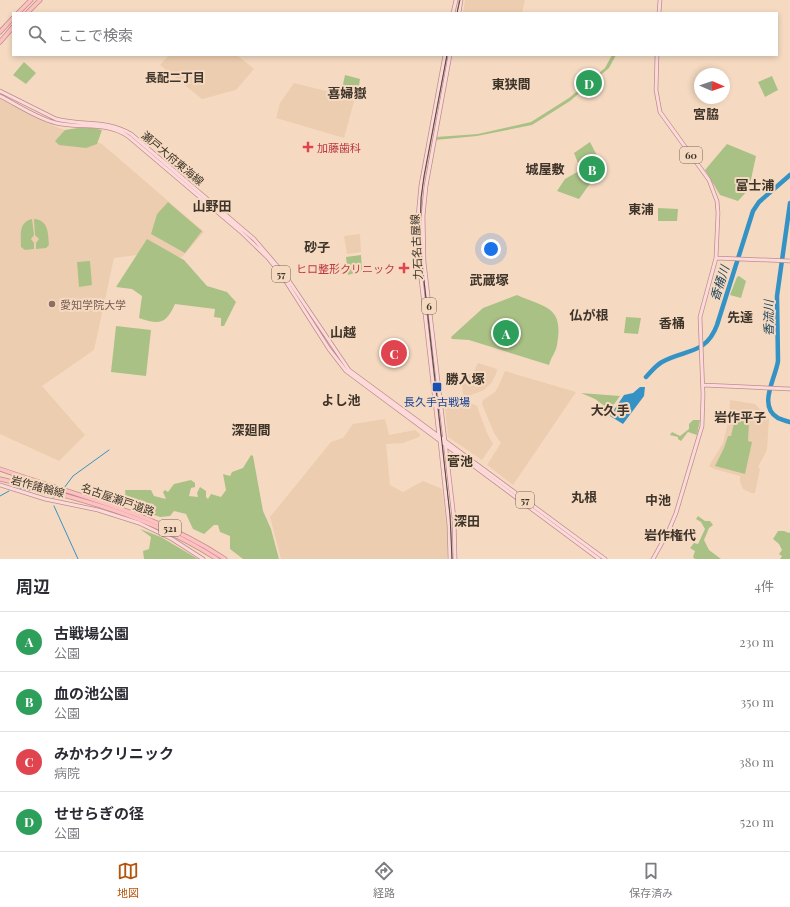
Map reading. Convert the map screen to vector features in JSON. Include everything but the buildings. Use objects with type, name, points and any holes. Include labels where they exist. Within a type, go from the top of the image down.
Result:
[{"type":"highway","points":[[19,12],[31,0]]},
{"type":"highway","points":[[28,12],[40,0]]},
{"type":"highway","points":[[0,32],[12,19]]},
{"type":"highway","points":[[0,42],[12,29]]},
{"type":"highway","name":"名古屋瀬戸道路","points":[[0,469],[21,477],[112,504],[172,528],[225,559]]},
{"type":"highway","name":"名古屋瀬戸道路","points":[[0,479],[110,509],[164,530],[217,559]]},
{"type":"main road","points":[[453,12],[456,0]]},
{"type":"main road","points":[[459,12],[461,0]]},
{"type":"main road","points":[[659,12],[660,0]]},
{"type":"main road","name":"力石名古屋線","points":[[445,56],[421,185],[418,217],[419,261],[449,525],[450,559]]},
{"type":"main road","name":"力石名古屋線","points":[[450,56],[426,179],[423,216],[424,262],[454,518],[455,559]]},
{"type":"main road","name":"60","points":[[653,559],[668,532],[676,513],[702,426],[703,385],[701,311],[716,258],[718,213],[714,191],[660,112],[656,90],[657,56]]},
{"type":"main road","name":"瀬戸大府東海線","points":[[0,92],[56,119],[108,124],[131,134],[254,239],[267,252],[285,275],[349,370],[439,436],[446,443],[599,559]]},
{"type":"main road","name":"瀬戸大府東海線","points":[[0,96],[30,112],[54,122],[107,127],[119,131],[129,137],[241,232],[268,258],[283,277],[329,349],[346,371],[440,441],[446,443],[606,559]]},
{"type":"main road","points":[[716,258],[789,261]]},
{"type":"main road","points":[[703,385],[790,389]]},
{"type":"main road","name":"岩作諸輪線","points":[[0,484],[45,499],[98,510],[139,523],[172,539],[203,559]]},
{"type":"shaded area","points":[[465,0],[525,0],[522,12],[463,12]]},
{"type":"shaded area","points":[[168,56],[238,56],[254,69],[236,90],[202,99],[160,65]]},
{"type":"shaded area","points":[[294,83],[355,98],[344,138],[276,118],[280,103]]},
{"type":"shaded area","name":"愛知学院大学","points":[[0,98],[49,124],[102,144],[204,232],[182,257],[137,255],[114,258],[94,350],[42,386],[85,435],[59,461],[0,434]]},
{"type":"shaded area","points":[[360,234],[361,252],[347,254],[344,236]]},
{"type":"shaded area","points":[[478,363],[497,369],[496,374],[492,382],[484,390],[466,397],[463,394],[461,377],[473,373]]},
{"type":"shaded area","points":[[505,371],[576,392],[513,485],[487,465],[501,443],[494,433],[482,404],[483,400],[495,392]]},
{"type":"shaded area","points":[[730,400],[755,404],[769,419],[767,450],[758,467],[760,469],[755,493],[751,493],[743,489],[740,482],[740,476],[714,469],[709,466],[723,443],[729,418]]},
{"type":"shaded area","points":[[473,404],[477,406],[487,433],[493,444],[482,460],[448,437],[445,408]]},
{"type":"shaded area","points":[[385,419],[389,435],[415,430],[420,434],[419,437],[403,443],[386,444],[390,485],[403,492],[423,481],[442,489],[447,528],[447,559],[281,559],[270,517],[331,442],[343,438],[353,424]]},
{"type":"green space","points":[[611,56],[615,56],[609,68],[570,101],[532,125],[477,136],[435,140],[436,137],[478,134],[531,122],[569,98],[605,68]]},
{"type":"green space","points":[[24,62],[36,73],[26,84],[13,75]]},
{"type":"green space","points":[[345,75],[360,79],[358,92],[342,89]]},
{"type":"green space","points":[[772,76],[778,90],[765,97],[758,82]]},
{"type":"green space","points":[[93,128],[102,130],[97,144],[86,148],[59,145],[55,141],[65,130]]},
{"type":"green space","points":[[590,142],[606,173],[589,185],[579,199],[557,191],[565,179],[579,171],[580,168],[574,153]]},
{"type":"green space","points":[[727,144],[756,156],[749,189],[738,201],[720,195],[705,170]]},
{"type":"green space","points":[[168,202],[202,231],[185,253],[151,234],[157,214]]},
{"type":"green space","points":[[658,208],[678,209],[677,221],[658,221]]},
{"type":"green space","points":[[32,219],[34,235],[31,239],[34,243],[34,249],[25,250],[21,247],[21,230],[24,223]]},
{"type":"green space","points":[[34,219],[43,222],[47,228],[49,245],[46,248],[36,249],[36,243],[39,239],[35,235]]},
{"type":"green space","points":[[147,239],[184,260],[207,286],[227,292],[236,302],[224,326],[221,326],[221,318],[214,317],[215,309],[175,304],[169,316],[162,321],[152,322],[139,318],[142,296],[132,289],[116,287]]},
{"type":"green space","points":[[361,255],[362,271],[348,275],[346,257]]},
{"type":"green space","points":[[90,261],[92,285],[79,287],[77,262]]},
{"type":"green space","points":[[739,276],[746,281],[741,298],[730,295],[737,277]]},
{"type":"green space","points":[[517,295],[544,306],[555,315],[558,323],[557,345],[549,365],[469,340],[452,339],[451,337],[483,308]]},
{"type":"green space","points":[[626,317],[641,318],[638,334],[624,333]]},
{"type":"green space","points":[[116,326],[151,330],[146,376],[111,372]]},
{"type":"green space","points":[[581,393],[620,396],[610,410],[595,399]]},
{"type":"green space","points":[[735,419],[749,423],[748,441],[752,442],[745,474],[715,466],[728,436],[731,436]]},
{"type":"green space","points":[[693,420],[700,420],[697,435],[688,432],[681,441],[678,437],[670,435],[672,432],[680,436],[689,429],[689,424]]},
{"type":"green space","points":[[251,455],[253,456],[263,511],[271,529],[279,559],[243,559],[230,549],[230,536],[220,532],[218,525],[214,525],[204,534],[193,529],[186,514],[174,511],[170,516],[160,517],[129,506],[126,502],[125,490],[151,490],[154,496],[166,499],[163,492],[165,490],[168,492],[174,484],[191,480],[195,483],[195,487],[191,488],[189,496],[198,497],[197,493],[200,487],[206,491],[206,497],[208,499],[211,494],[221,497],[226,490],[223,474],[230,476],[232,472],[243,468]]},
{"type":"green space","points":[[698,516],[705,521],[710,521],[713,525],[709,528],[704,540],[709,550],[721,559],[695,559],[693,557],[695,551],[690,548],[694,543],[698,544],[705,529],[701,522],[696,519]]},
{"type":"green space","points":[[140,529],[161,537],[198,559],[144,559],[143,551],[149,549],[151,537]]},
{"type":"green space","points":[[778,531],[790,532],[790,559],[780,559],[782,556],[779,554],[782,550],[779,544],[773,539]]},
{"type":"water","points":[[640,387],[645,387],[644,396],[623,424],[610,416],[624,395],[633,393]]},
{"type":"waterway","name":"香桶川","points":[[646,377],[655,367],[671,358],[694,350],[707,342],[712,335],[717,325],[753,211],[759,202],[790,175]]},
{"type":"waterway","name":"香流川","points":[[790,203],[777,296],[778,361],[768,399],[772,413],[778,418],[790,422]]},
{"type":"waterway","points":[[64,488],[73,476],[109,450]]},
{"type":"waterway","points":[[17,488],[47,495]]},
{"type":"waterway","points":[[0,496],[9,491]]},
{"type":"waterway","points":[[53,498],[57,495]]},
{"type":"waterway","points":[[54,506],[78,559]]},
{"type":"tram line","points":[[457,12],[460,0]]},
{"type":"tram line","points":[[447,56],[424,176],[421,198],[420,245],[450,515],[452,559]]},
{"type":"place","name":"せせらぎの径","points":[[589,83]]},
{"type":"place","name":"加藤歯科","points":[[308,147]]},
{"type":"place","name":"血の池公園","points":[[592,169]]},
{"type":"place","name":"ヒロ整形クリニック","points":[[404,268]]},
{"type":"place","name":"愛知学院大学","points":[[52,304]]},
{"type":"place","name":"古戦場公園","points":[[506,333]]},
{"type":"place","name":"みかわクリニック","points":[[394,353]]},
{"type":"place","name":"長久手古戦場","points":[[437,387]]},
{"type":"district","name":"長配二丁目","points":[[175,77]]},
{"type":"district","name":"東狭間","points":[[511,83]]},
{"type":"district","name":"喜婦嶽","points":[[347,92]]},
{"type":"district","name":"宮脇","points":[[706,113]]},
{"type":"district","name":"城屋敷","points":[[545,168]]},
{"type":"district","name":"富士浦","points":[[755,184]]},
{"type":"district","name":"山野田","points":[[212,205]]},
{"type":"district","name":"東浦","points":[[641,208]]},
{"type":"district","name":"砂子","points":[[317,246]]},
{"type":"district","name":"武蔵塚","points":[[489,279]]},
{"type":"district","name":"仏が根","points":[[589,314]]},
{"type":"district","name":"先達","points":[[740,316]]},
{"type":"district","name":"香桶","points":[[672,322]]},
{"type":"district","name":"山越","points":[[343,331]]},
{"type":"district","name":"勝入塚","points":[[465,378]]},
{"type":"district","name":"よし池","points":[[341,399]]},
{"type":"district","name":"大久手","points":[[610,409]]},
{"type":"district","name":"岩作平子","points":[[740,416]]},
{"type":"district","name":"深廻間","points":[[251,429]]},
{"type":"district","name":"菅池","points":[[460,460]]},
{"type":"district","name":"丸根","points":[[584,496]]},
{"type":"district","name":"中池","points":[[658,499]]},
{"type":"district","name":"深田","points":[[467,520]]},
{"type":"district","name":"岩作権代","points":[[670,534]]}]
